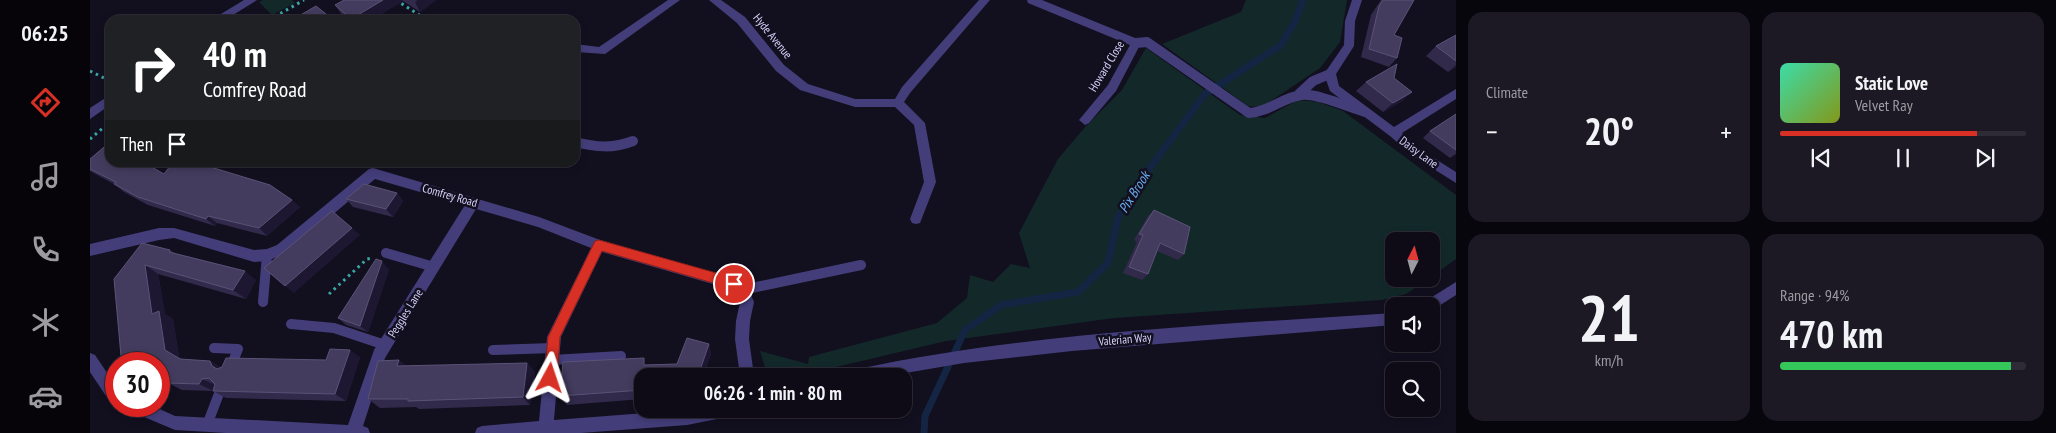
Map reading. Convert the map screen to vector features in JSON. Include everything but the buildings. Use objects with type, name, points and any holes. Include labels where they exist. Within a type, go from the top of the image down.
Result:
[{"type":"street","points":[[225,15],[252,0]]},
{"type":"street","points":[[580,48],[601,50],[675,0]]},
{"type":"street","name":"Hyde Avenue","points":[[714,0],[741,20],[780,68],[804,88],[854,103],[898,103]]},
{"type":"street","points":[[916,219],[930,182],[919,123],[898,103],[984,0]]},
{"type":"street","name":"Howard Close","points":[[1032,0],[1136,43],[1112,88],[1085,120]]},
{"type":"street","points":[[1357,0],[1350,21],[1349,46],[1330,74],[1334,88],[1394,133]]},
{"type":"street","name":"Daisy Lane","points":[[1456,93],[1394,133],[1417,153],[1456,178]]},
{"type":"street","points":[[90,114],[105,103]]},
{"type":"street","name":"Comfrey Road","points":[[267,255],[282,249],[373,173],[539,222],[599,245],[734,284],[742,290]]},
{"type":"street","name":"Peggles Lane","points":[[353,432],[380,355],[474,202]]},
{"type":"street","points":[[90,250],[159,234],[174,234],[254,256],[267,255]]},
{"type":"street","points":[[546,429],[554,337],[599,245]]},
{"type":"street","points":[[1440,299],[1456,288]]},
{"type":"street","points":[[742,290],[747,302],[741,322],[741,343],[746,368]]},
{"type":"street","name":"Valerian Way","points":[[897,368],[995,352],[1058,345],[1385,320]]},
{"type":"street","points":[[90,360],[105,381]]},
{"type":"street","points":[[160,417],[174,423],[363,433]]},
{"type":"street","points":[[482,433],[687,418]]},
{"type":"lane","points":[[1136,43],[1147,42],[1249,113],[1260,114],[1299,94],[1303,88],[1316,78],[1330,74]]},
{"type":"lane","points":[[1299,94],[1365,112]]},
{"type":"lane","points":[[580,143],[613,148],[633,140]]},
{"type":"lane","points":[[386,253],[434,266]]},
{"type":"lane","points":[[263,302],[267,255]]},
{"type":"lane","points":[[742,290],[861,264]]},
{"type":"lane","points":[[291,324],[334,328],[386,345]]},
{"type":"lane","points":[[214,348],[238,349],[230,369]]},
{"type":"lane","points":[[493,350],[620,356]]},
{"type":"lane","points":[[207,425],[220,391]]},
{"type":"path","points":[[278,15],[304,0]]},
{"type":"path","points":[[396,0],[419,15]]},
{"type":"path","points":[[90,71],[105,78]]},
{"type":"path","points":[[90,139],[105,126]]},
{"type":"path","points":[[329,294],[367,259],[386,253]]},
{"type":"green space","points":[[263,0],[292,0],[295,3],[272,15],[259,2]]},
{"type":"green space","points":[[1246,0],[1347,0],[1340,42],[1320,68],[1262,107],[1248,106],[1162,44],[1241,12]]},
{"type":"green space","points":[[1146,48],[1240,115],[1265,118],[1298,100],[1318,102],[1343,111],[1456,195],[1456,259],[1440,271],[1440,232],[1385,232],[1385,288],[1415,288],[1406,294],[1385,297],[1385,299],[1381,300],[1114,318],[946,341],[832,368],[765,368],[760,351],[808,364],[809,357],[937,323],[967,298],[970,275],[993,282],[1011,264],[1030,268],[1019,233],[1058,159],[1086,126],[1122,90]]},
{"type":"waterway","name":"Pix Brook","points":[[924,433],[925,416],[965,330],[1001,305],[1078,292],[1108,263],[1118,217],[1137,185],[1205,94],[1281,45],[1295,21],[1303,0]]},
{"type":"route","points":[[550,378],[554,337],[599,245],[734,284]]}]
